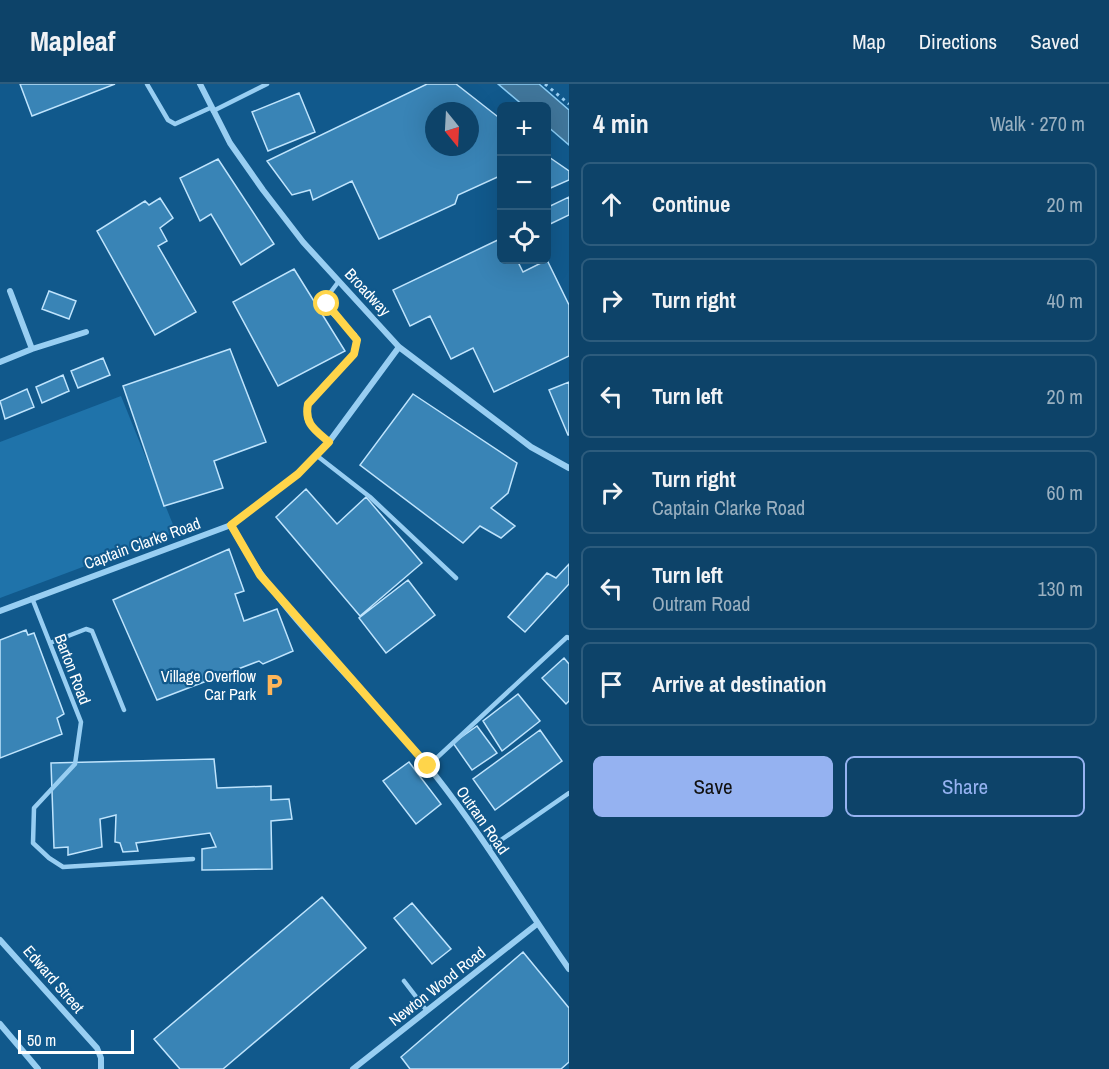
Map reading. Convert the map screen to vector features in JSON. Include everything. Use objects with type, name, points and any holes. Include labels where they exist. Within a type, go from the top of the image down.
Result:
[{"type":"street","name":"Broadway","points":[[200,84],[211,109],[263,190],[303,242],[399,346],[531,447],[569,468]]},
{"type":"street","points":[[10,291],[32,349]]},
{"type":"street","points":[[0,362],[86,332]]},
{"type":"street","name":"Captain Clarke Road","points":[[0,611],[231,525],[298,474],[329,442],[399,346]]},
{"type":"street","name":"Outram Road","points":[[231,525],[260,575],[428,766],[488,849],[569,969]]},
{"type":"street","name":"Newton Wood Road","points":[[353,1069],[537,924]]},
{"type":"street","name":"Edward Street","points":[[0,940],[97,1048],[102,1069]]},
{"type":"street","points":[[0,1024],[38,1069]]},
{"type":"lane","points":[[147,84],[168,120],[175,124],[267,84]]},
{"type":"lane","points":[[329,442],[309,425],[306,413],[313,397],[356,349],[355,334],[332,313],[327,304],[330,294],[339,281]]},
{"type":"lane","points":[[316,455],[370,496],[456,578]]},
{"type":"lane","name":"Barton Road","points":[[32,598],[81,722],[75,764],[33,808],[33,843],[63,867],[192,859]]},
{"type":"lane","points":[[50,643],[86,629],[92,631],[124,710]]},
{"type":"lane","points":[[428,766],[567,636],[569,638]]},
{"type":"lane","points":[[488,849],[569,793]]},
{"type":"lane","points":[[404,981],[427,1011]]},
{"type":"path","points":[[545,84],[569,104]]},
{"type":"shaded area","points":[[498,84],[539,84],[569,110],[569,145],[551,129],[551,102],[519,102]]},
{"type":"shaded area","points":[[121,396],[176,532],[0,598],[0,442]]},
{"type":"building","points":[[20,84],[115,84],[32,116]]},
{"type":"building","points":[[427,84],[456,84],[497,116],[497,177],[458,195],[455,204],[379,239],[352,181],[313,200],[310,190],[292,195],[267,161]]},
{"type":"building","points":[[299,93],[315,132],[268,151],[252,112]]},
{"type":"building","points":[[551,158],[569,171],[569,180],[551,188]]},
{"type":"building","points":[[218,159],[274,244],[241,265],[211,214],[200,221],[180,178]]},
{"type":"building","points":[[569,197],[569,215],[551,224],[551,206]]},
{"type":"building","points":[[160,198],[173,218],[160,228],[167,241],[158,246],[196,312],[155,335],[97,231],[145,201],[149,205]]},
{"type":"building","points":[[497,240],[497,264],[519,264],[523,272],[539,264],[549,264],[569,305],[569,356],[494,392],[473,348],[451,359],[430,316],[410,326],[393,290]]},
{"type":"building","points":[[294,269],[345,351],[278,386],[233,302]]},
{"type":"building","points":[[49,291],[76,301],[69,319],[42,309]]},
{"type":"building","points":[[230,349],[266,442],[214,461],[223,488],[164,506],[123,386]]},
{"type":"building","points":[[103,358],[110,375],[78,388],[71,371]]},
{"type":"building","points":[[63,375],[69,391],[42,403],[36,387]]},
{"type":"building","points":[[569,382],[569,435],[568,435],[549,390]]},
{"type":"building","points":[[27,389],[34,407],[5,419],[0,401]]},
{"type":"building","points":[[413,394],[517,463],[508,493],[491,508],[515,526],[501,538],[480,526],[463,543],[360,465]]},
{"type":"building","points":[[306,489],[337,524],[366,497],[422,563],[360,616],[276,517]]},
{"type":"building","points":[[229,549],[244,591],[235,594],[244,621],[277,609],[293,651],[263,664],[259,661],[157,700],[113,600]]},
{"type":"building","points":[[569,564],[569,584],[525,632],[508,617],[547,573],[556,578]]},
{"type":"building","points":[[408,580],[435,615],[386,653],[359,618]]},
{"type":"building","points":[[26,630],[28,635],[34,633],[64,714],[57,718],[62,734],[0,758],[0,640]]},
{"type":"building","points":[[564,658],[569,664],[569,701],[566,704],[542,678]]},
{"type":"building","points":[[518,694],[540,721],[502,751],[483,721]]},
{"type":"building","points":[[477,726],[497,753],[472,770],[453,743]]},
{"type":"building","points":[[540,730],[562,761],[495,810],[473,779]]},
{"type":"building","points":[[214,759],[217,788],[271,786],[271,800],[289,799],[292,819],[271,821],[272,869],[202,870],[202,849],[216,847],[210,833],[136,843],[138,851],[123,852],[120,843],[115,842],[116,815],[100,819],[102,847],[68,855],[68,847],[54,848],[51,763]]},
{"type":"building","points":[[409,762],[441,804],[416,824],[383,781]]},
{"type":"building","points":[[322,897],[366,948],[223,1069],[180,1069],[154,1039]]},
{"type":"building","points":[[412,903],[451,949],[432,964],[394,918]]},
{"type":"building","points":[[523,952],[569,1008],[569,1062],[561,1069],[410,1069],[401,1057]]},
{"type":"place","name":"Village Overflow Car Park","points":[[274,685]]},
{"type":"route","points":[[327,304],[332,313],[355,334],[357,340],[354,354],[308,404],[306,413],[309,425],[329,442],[298,474],[231,525],[260,575],[428,766]]}]
